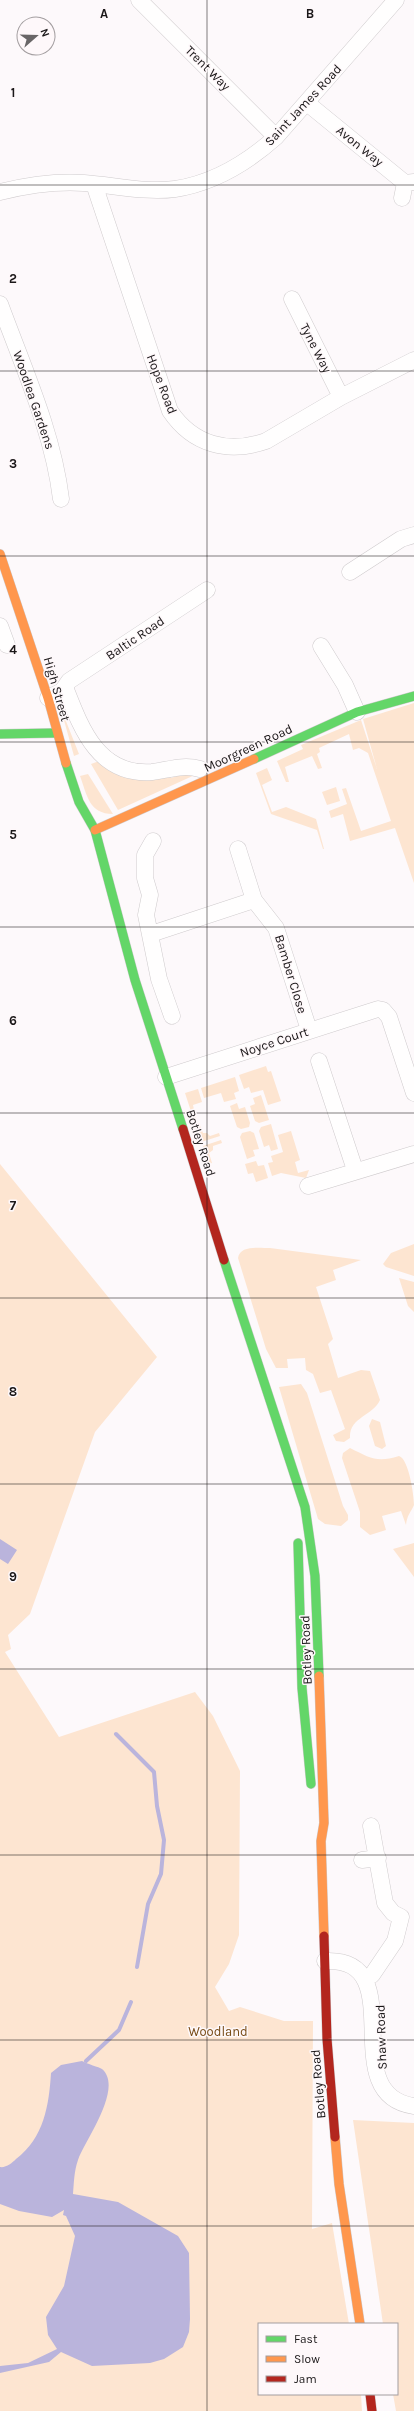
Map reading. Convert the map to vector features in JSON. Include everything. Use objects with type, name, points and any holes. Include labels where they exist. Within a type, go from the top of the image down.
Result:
[{"type":"main road","name":"High Street","points":[[0,554],[48,698],[56,733],[79,802],[94,830]]},
{"type":"main road","name":"Moorgreen Road","points":[[94,830],[357,712],[414,696]]},
{"type":"main road","points":[[0,734],[56,733]]},
{"type":"main road","name":"Botley Road","points":[[94,830],[135,980],[289,1463],[300,1486],[312,1535],[318,1615],[324,1815],[321,1841],[327,2039],[339,2184],[360,2323]]},
{"type":"main road","name":"Botley Road","points":[[289,1463],[293,1501]]},
{"type":"main road","name":"Botley Road","points":[[298,1536],[302,1688],[313,1798],[321,1841]]},
{"type":"main road","points":[[370,2395],[372,2411]]},
{"type":"street","name":"Trent Way","points":[[139,0],[276,137]]},
{"type":"street","name":"Saint James Road","points":[[0,192],[44,183],[94,184],[160,189],[192,185],[220,175],[256,155],[276,137],[396,0]]},
{"type":"street","name":"Avon Way","points":[[307,103],[407,188]]},
{"type":"street","name":"Hope Road","points":[[94,184],[170,411],[184,428],[206,443],[230,447],[254,445],[290,429],[341,397],[414,360]]},
{"type":"street","name":"Tyne Way","points":[[292,299],[341,397]]},
{"type":"street","name":"Woodlea Gardens","points":[[0,304],[53,437],[61,499]]},
{"type":"street","points":[[350,572],[401,539],[414,535]]},
{"type":"street","name":"Baltic Road","points":[[48,698],[62,691],[69,681],[207,590]]},
{"type":"street","points":[[0,626],[7,645]]},
{"type":"street","points":[[321,646],[345,685],[357,712]]},
{"type":"street","points":[[65,687],[87,738],[103,756],[118,766],[139,773],[189,766],[200,769]]},
{"type":"street","points":[[153,841],[145,855],[145,878],[150,895],[146,915],[159,980],[172,1016]]},
{"type":"street","name":"Bamber Close","points":[[238,849],[254,900],[276,928],[309,1030]]},
{"type":"street","points":[[151,934],[254,900]]},
{"type":"street","name":"Noyce Court","points":[[166,1077],[309,1030],[374,1010],[383,1010],[389,1017],[414,1093]]},
{"type":"street","points":[[319,1061],[355,1170]]},
{"type":"street","points":[[308,1186],[355,1170],[369,1169],[414,1154]]},
{"type":"street","points":[[325,1961],[357,1966],[372,1975],[408,1916],[393,1913],[385,1903],[370,1859],[371,1826]]},
{"type":"street","name":"Shaw Road","points":[[372,1975],[379,1994],[380,2066],[385,2090],[396,2101],[414,2106]]},
{"type":"green space","points":[[414,703],[414,883],[395,828],[350,841],[343,814],[331,818],[329,811],[347,804],[342,789],[346,788],[361,831],[391,821],[368,753],[359,748],[353,750],[349,734],[319,748],[320,752],[317,754],[322,768],[318,769],[312,756],[285,767],[289,782],[286,782],[277,761],[303,749],[301,745],[361,720],[377,769],[363,719]]},
{"type":"green space","points":[[60,706],[79,754],[74,756]]},
{"type":"green space","points":[[102,760],[168,772],[171,778],[183,774],[197,774],[118,810],[91,764]]},
{"type":"green space","points":[[267,768],[272,780],[262,785],[272,812],[286,807],[316,819],[324,849],[317,830],[271,814],[256,773]]},
{"type":"green space","points":[[88,774],[113,814],[99,811],[90,802],[80,776]]},
{"type":"green space","points":[[336,787],[340,801],[327,805],[322,792]]},
{"type":"green space","points":[[266,1066],[268,1072],[271,1071],[281,1101],[268,1105],[263,1090],[251,1093],[249,1087],[244,1089],[239,1075]]},
{"type":"green space","points":[[235,1077],[239,1091],[234,1093],[236,1099],[224,1102],[221,1093],[204,1098],[201,1088]]},
{"type":"green space","points":[[198,1089],[202,1102],[193,1105],[197,1124],[199,1123],[203,1133],[207,1133],[210,1136],[219,1133],[220,1136],[201,1142],[185,1093]]},
{"type":"green space","points":[[261,1095],[269,1120],[259,1123],[255,1121],[250,1106],[255,1104],[253,1098]]},
{"type":"green space","points":[[237,1103],[239,1109],[245,1107],[250,1123],[249,1127],[241,1129],[237,1127],[230,1106]]},
{"type":"green space","points":[[271,1124],[278,1149],[271,1151],[269,1145],[264,1147],[259,1131],[261,1127]]},
{"type":"green space","points":[[250,1131],[254,1133],[259,1149],[253,1150],[255,1156],[247,1159],[240,1137],[242,1133]]},
{"type":"green space","points":[[291,1131],[300,1160],[295,1162],[298,1173],[309,1170],[306,1178],[281,1173],[272,1176],[268,1163],[273,1162],[271,1156],[283,1152],[278,1135]]},
{"type":"green space","points":[[221,1140],[222,1143],[213,1146],[213,1150],[209,1153],[212,1163],[209,1164],[203,1146]]},
{"type":"green space","points":[[256,1161],[258,1166],[264,1165],[268,1178],[256,1182],[253,1173],[248,1174],[245,1164]]},
{"type":"green space","name":"Woodland","points":[[0,1164],[157,1357],[95,1432],[30,1614],[8,1635],[11,1649],[5,1652],[59,1737],[195,1692],[213,1716],[240,1771],[239,1935],[229,1964],[215,1987],[229,2011],[240,2007],[284,2021],[313,2021],[312,2229],[332,2223],[349,2323],[258,2323],[258,2395],[361,2395],[362,2411],[0,2411]]},
{"type":"green space","points":[[414,1244],[414,1276],[386,1267],[383,1264],[391,1253]]},
{"type":"green space","points":[[270,1248],[361,1260],[333,1270],[336,1280],[316,1287],[333,1339],[328,1344],[338,1378],[361,1370],[370,1371],[380,1400],[372,1410],[353,1425],[350,1438],[344,1442],[336,1441],[333,1435],[345,1429],[331,1390],[320,1393],[313,1374],[306,1370],[305,1358],[287,1359],[288,1368],[276,1368],[266,1349],[238,1258],[239,1254],[246,1249]]},
{"type":"green space","points":[[399,1278],[414,1282],[414,1312],[408,1306]]},
{"type":"green space","points":[[301,1384],[307,1393],[343,1506],[348,1515],[348,1520],[341,1526],[325,1524],[318,1519],[279,1387]]},
{"type":"green space","points":[[372,1419],[380,1422],[386,1446],[382,1449],[375,1446],[369,1426]]},
{"type":"green space","points":[[350,1448],[374,1458],[385,1459],[399,1456],[403,1459],[408,1470],[414,1500],[414,1505],[408,1516],[406,1525],[401,1511],[382,1516],[386,1530],[370,1535],[360,1527],[360,1512],[342,1458],[343,1453]]},
{"type":"green space","points":[[414,1543],[414,1577],[393,1549]]},
{"type":"green space","points":[[353,2120],[414,2123],[414,2411],[396,2411],[393,2395],[398,2395],[398,2323],[383,2323]]},
{"type":"shaded area","points":[[0,1539],[17,1550],[8,1564],[0,1559]]},
{"type":"shaded area","points":[[82,2061],[102,2069],[108,2078],[109,2088],[101,2114],[78,2160],[73,2194],[118,2202],[178,2236],[189,2253],[189,2332],[183,2347],[164,2359],[150,2363],[92,2366],[61,2352],[49,2362],[0,2373],[0,2366],[28,2363],[57,2349],[48,2335],[46,2317],[64,2286],[75,2236],[66,2216],[63,2215],[64,2210],[52,2217],[19,2211],[0,2204],[0,2167],[9,2165],[25,2151],[39,2131],[49,2097],[51,2073],[61,2065]]},
{"type":"waterway","points":[[116,1734],[154,1772],[157,1806],[164,1840],[161,1874],[148,1904],[137,1967]]},
{"type":"waterway","points":[[86,2061],[119,2030],[131,2002]]},
{"type":"traffic: fast","points":[[254,759],[357,712],[414,696]]},
{"type":"traffic: fast","points":[[0,734],[56,733]]},
{"type":"traffic: fast","points":[[66,763],[79,802],[95,830],[135,980],[183,1129]]},
{"type":"traffic: fast","points":[[224,1260],[305,1507],[315,1576],[319,1676]]},
{"type":"traffic: fast","points":[[298,1543],[302,1688],[311,1784]]},
{"type":"traffic: slow","points":[[0,554],[48,698],[66,763]]},
{"type":"traffic: slow","points":[[95,830],[254,759]]},
{"type":"traffic: slow","points":[[319,1676],[324,1823],[321,1841],[324,1936]]},
{"type":"traffic: slow","points":[[335,2137],[339,2184],[360,2323]]},
{"type":"traffic: jam","points":[[183,1129],[224,1260]]},
{"type":"traffic: jam","points":[[324,1936],[327,2039],[335,2137]]},
{"type":"traffic: jam","points":[[370,2395],[372,2411]]}]
